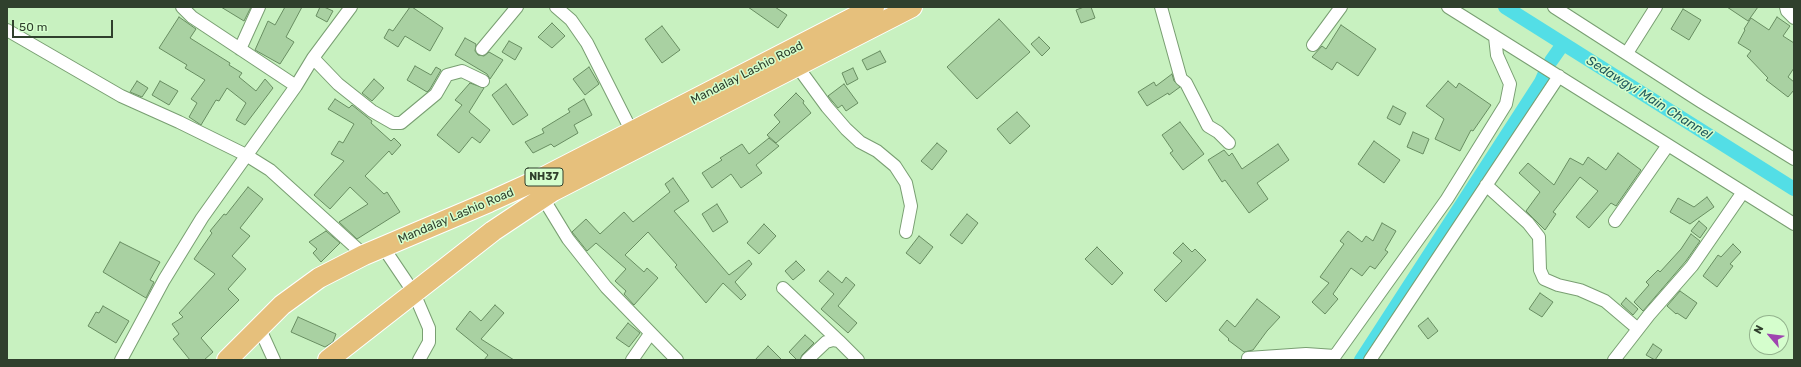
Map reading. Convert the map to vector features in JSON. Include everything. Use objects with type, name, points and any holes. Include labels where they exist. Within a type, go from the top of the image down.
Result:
[{"type":"highway","name":"Mandalay Lashio Road","points":[[227,360],[282,305],[320,278],[364,255],[537,181],[874,7]]},
{"type":"highway","name":"Mandalay Lashio Road","points":[[328,360],[493,231],[553,191],[912,7]]},
{"type":"street","points":[[182,7],[192,17],[296,86]]},
{"type":"street","points":[[240,49],[259,7]]},
{"type":"street","points":[[121,360],[171,267],[202,218],[296,86],[313,58],[351,7]]},
{"type":"street","points":[[482,49],[516,7]]},
{"type":"street","points":[[556,7],[571,20],[586,43],[632,132]]},
{"type":"street","points":[[1161,7],[1181,79],[1189,89],[1208,126],[1218,132],[1229,143]]},
{"type":"street","points":[[1313,45],[1341,7]]},
{"type":"street","points":[[1448,7],[1794,224]]},
{"type":"street","points":[[1554,7],[1700,101],[1794,159]]},
{"type":"street","points":[[1627,53],[1656,7]]},
{"type":"street","points":[[1786,7],[1787,11],[1794,18]]},
{"type":"street","points":[[7,30],[121,96],[179,122],[246,155],[270,170],[364,255]]},
{"type":"street","points":[[1248,358],[1306,354],[1334,358],[1447,199],[1506,104],[1510,84],[1497,55],[1495,37]]},
{"type":"street","points":[[313,58],[338,84],[372,111],[393,123],[401,123],[436,94],[447,75],[462,71],[483,81]]},
{"type":"street","points":[[797,66],[827,107],[846,129],[860,142],[877,151],[895,166],[906,183],[912,206],[906,232]]},
{"type":"street","points":[[1370,360],[1559,76]]},
{"type":"street","points":[[1615,221],[1668,145]]},
{"type":"street","points":[[1486,185],[1528,223],[1540,237],[1540,270],[1544,279],[1558,285],[1580,290],[1605,301],[1638,329]]},
{"type":"street","points":[[1614,360],[1638,329],[1692,266],[1743,192]]},
{"type":"street","points":[[543,198],[568,239],[606,287],[650,334],[677,360]]},
{"type":"street","points":[[383,247],[414,293],[429,328],[429,342],[418,360]]},
{"type":"street","points":[[783,288],[858,360]]},
{"type":"street","points":[[259,327],[274,360]]},
{"type":"street","points":[[632,360],[650,334]]},
{"type":"street","points":[[807,360],[826,342],[833,340],[839,341]]},
{"type":"building","points":[[221,7],[251,7],[244,21]]},
{"type":"building","points":[[285,7],[302,7],[286,37],[294,42],[280,64],[255,50],[268,21],[275,25]]},
{"type":"building","points":[[320,7],[333,11],[327,22],[316,16]]},
{"type":"building","points":[[410,7],[443,28],[430,51],[405,36],[398,47],[384,38],[389,29],[393,31]]},
{"type":"building","points":[[748,7],[775,7],[787,15],[778,28]]},
{"type":"building","points":[[1084,7],[1091,7],[1095,18],[1081,23],[1076,10]]},
{"type":"building","points":[[1727,7],[1758,7],[1748,21]]},
{"type":"building","points":[[1683,9],[1701,20],[1689,40],[1671,29]]},
{"type":"building","points":[[179,17],[196,29],[190,38],[230,63],[229,65],[242,73],[239,77],[256,91],[265,79],[273,88],[245,125],[236,120],[246,103],[227,88],[219,101],[216,100],[201,125],[189,117],[197,103],[191,99],[205,80],[185,68],[187,65],[159,48]]},
{"type":"building","points":[[1777,17],[1790,26],[1783,36],[1794,43],[1794,68],[1788,77],[1794,82],[1794,90],[1788,97],[1766,80],[1768,78],[1747,56],[1751,51],[1738,43],[1751,18],[1769,30]]},
{"type":"building","points":[[999,19],[1030,52],[977,99],[947,67]]},
{"type":"building","points":[[552,23],[565,36],[552,48],[538,37]]},
{"type":"building","points":[[1341,25],[1376,49],[1358,76],[1337,62],[1332,70],[1312,57],[1322,46],[1326,49]]},
{"type":"building","points":[[662,26],[680,50],[662,63],[645,39]]},
{"type":"building","points":[[1039,37],[1050,48],[1042,56],[1031,44]]},
{"type":"building","points":[[465,38],[476,44],[475,51],[478,55],[484,56],[489,52],[503,60],[490,79],[487,74],[455,55]]},
{"type":"building","points":[[509,41],[522,48],[515,60],[502,52]]},
{"type":"building","points":[[880,51],[886,62],[867,70],[862,60]]},
{"type":"building","points":[[415,66],[431,75],[436,67],[441,70],[427,92],[407,80]]},
{"type":"building","points":[[589,67],[599,84],[585,95],[573,79]]},
{"type":"building","points":[[853,68],[858,79],[847,85],[842,73]]},
{"type":"building","points":[[1172,74],[1174,81],[1180,87],[1169,95],[1168,93],[1147,106],[1138,92],[1154,82],[1156,86]]},
{"type":"building","points":[[374,79],[384,88],[372,101],[362,93]]},
{"type":"building","points":[[137,81],[148,88],[142,97],[130,92]]},
{"type":"building","points":[[160,81],[178,91],[169,105],[152,95]]},
{"type":"building","points":[[1448,81],[1456,88],[1459,83],[1491,105],[1473,131],[1471,130],[1460,151],[1435,139],[1444,119],[1426,106]]},
{"type":"building","points":[[470,83],[484,88],[469,112],[490,130],[480,143],[472,137],[459,153],[437,135],[462,105],[455,100]]},
{"type":"building","points":[[506,84],[528,115],[513,125],[492,95]]},
{"type":"building","points":[[844,84],[858,103],[846,111],[842,105],[838,108],[828,96]]},
{"type":"building","points":[[796,93],[804,101],[803,103],[811,113],[776,143],[767,135],[780,122],[774,115]]},
{"type":"building","points":[[335,99],[349,108],[352,105],[372,121],[371,123],[391,141],[394,138],[401,145],[392,155],[389,151],[365,176],[384,194],[387,192],[400,212],[357,239],[339,222],[368,204],[350,187],[330,209],[314,195],[344,161],[331,154],[339,141],[343,143],[354,124],[328,109]]},
{"type":"building","points":[[584,99],[592,115],[574,125],[578,133],[554,147],[551,144],[533,153],[525,142],[544,133],[542,129],[570,112],[568,109]]},
{"type":"building","points":[[1393,106],[1406,113],[1400,125],[1387,118]]},
{"type":"building","points":[[1017,112],[1030,126],[1010,144],[997,129]]},
{"type":"building","points":[[1180,122],[1204,154],[1183,170],[1170,153],[1173,151],[1162,135]]},
{"type":"building","points":[[1413,132],[1429,139],[1423,154],[1407,147]]},
{"type":"building","points":[[769,138],[779,146],[756,165],[762,173],[741,188],[731,174],[712,188],[702,173],[722,160],[720,158],[742,144],[749,154]]},
{"type":"building","points":[[1374,141],[1400,160],[1384,183],[1358,164]]},
{"type":"building","points":[[937,143],[947,151],[932,170],[921,161]]},
{"type":"building","points":[[1278,144],[1289,160],[1257,183],[1268,199],[1249,213],[1225,180],[1222,182],[1208,160],[1224,150],[1229,156],[1232,153],[1242,169]]},
{"type":"building","points":[[1618,153],[1641,170],[1616,206],[1611,203],[1589,228],[1576,217],[1598,191],[1580,177],[1553,212],[1556,214],[1545,230],[1526,211],[1540,192],[1519,173],[1528,163],[1554,185],[1570,158],[1583,165],[1588,157],[1606,170]]},
{"type":"building","points":[[673,178],[689,201],[674,211],[729,275],[749,260],[752,264],[735,282],[746,295],[741,300],[723,283],[706,303],[675,267],[677,265],[648,232],[625,255],[644,272],[647,268],[658,278],[634,305],[624,294],[626,291],[615,281],[626,269],[596,243],[587,251],[572,232],[586,219],[600,234],[624,212],[633,222],[670,192],[665,184]]},
{"type":"building","points":[[248,187],[263,199],[240,228],[250,236],[232,256],[246,269],[228,289],[239,300],[201,338],[213,352],[204,360],[190,360],[173,339],[179,334],[172,324],[183,317],[179,313],[215,274],[194,259],[212,233],[210,231],[224,214],[226,215]]},
{"type":"building","points":[[1707,197],[1714,207],[1690,224],[1670,212],[1678,198],[1694,207]]},
{"type":"building","points":[[717,204],[728,222],[713,232],[702,214]]},
{"type":"building","points":[[967,214],[978,223],[962,244],[950,235]]},
{"type":"building","points":[[1699,221],[1707,228],[1700,238],[1691,231]]},
{"type":"building","points":[[1382,223],[1396,231],[1385,250],[1388,252],[1375,269],[1370,266],[1362,276],[1351,268],[1333,294],[1338,299],[1325,314],[1312,302],[1329,283],[1320,277],[1344,244],[1340,241],[1348,231],[1362,242],[1366,236],[1373,241]]},
{"type":"building","points":[[764,224],[776,236],[759,254],[747,243]]},
{"type":"building","points":[[326,231],[340,243],[321,262],[313,253],[317,249],[309,242]]},
{"type":"building","points":[[1691,234],[1700,241],[1686,261],[1643,311],[1634,302],[1649,285],[1646,282],[1658,270],[1660,272],[1681,249]]},
{"type":"building","points":[[919,236],[933,247],[920,264],[906,253]]},
{"type":"building","points":[[120,242],[160,262],[150,280],[154,282],[146,298],[103,272]]},
{"type":"building","points":[[1183,243],[1192,252],[1195,249],[1206,260],[1166,302],[1154,290],[1182,261],[1173,253]]},
{"type":"building","points":[[1733,244],[1741,252],[1730,264],[1733,266],[1717,287],[1703,276],[1718,255],[1721,257]]},
{"type":"building","points":[[1097,247],[1123,273],[1112,285],[1085,259]]},
{"type":"building","points":[[796,261],[805,270],[793,280],[785,271]]},
{"type":"building","points":[[828,271],[842,283],[846,277],[855,285],[838,306],[857,323],[848,333],[821,309],[834,294],[819,281]]},
{"type":"building","points":[[1680,291],[1697,303],[1686,319],[1677,313],[1676,314],[1667,306]]},
{"type":"building","points":[[1540,293],[1553,302],[1542,317],[1529,309]]},
{"type":"building","points":[[1626,298],[1638,309],[1633,315],[1621,304]]},
{"type":"building","points":[[1257,299],[1280,317],[1253,350],[1244,352],[1228,340],[1229,339],[1219,330],[1227,320],[1235,327]]},
{"type":"building","points":[[495,305],[504,313],[481,339],[514,360],[484,360],[488,355],[456,329],[470,311],[481,321]]},
{"type":"building","points":[[103,306],[129,321],[116,343],[88,326],[96,312],[99,313]]},
{"type":"building","points":[[298,317],[336,334],[333,342],[325,347],[291,332]]},
{"type":"building","points":[[1428,318],[1438,331],[1428,339],[1418,326]]},
{"type":"building","points":[[628,323],[640,333],[629,347],[616,338]]},
{"type":"building","points":[[805,335],[814,343],[802,355],[800,360],[797,360],[789,352]]},
{"type":"building","points":[[1653,344],[1662,350],[1655,360],[1646,355]]},
{"type":"building","points":[[768,346],[782,360],[755,360]]},
{"type":"waterway","name":"Sedawgyi Main Channel","points":[[1505,7],[1794,189]]},
{"type":"waterway","points":[[1551,61],[1563,44]]},
{"type":"waterway","points":[[1361,360],[1541,82],[1545,73]]}]
